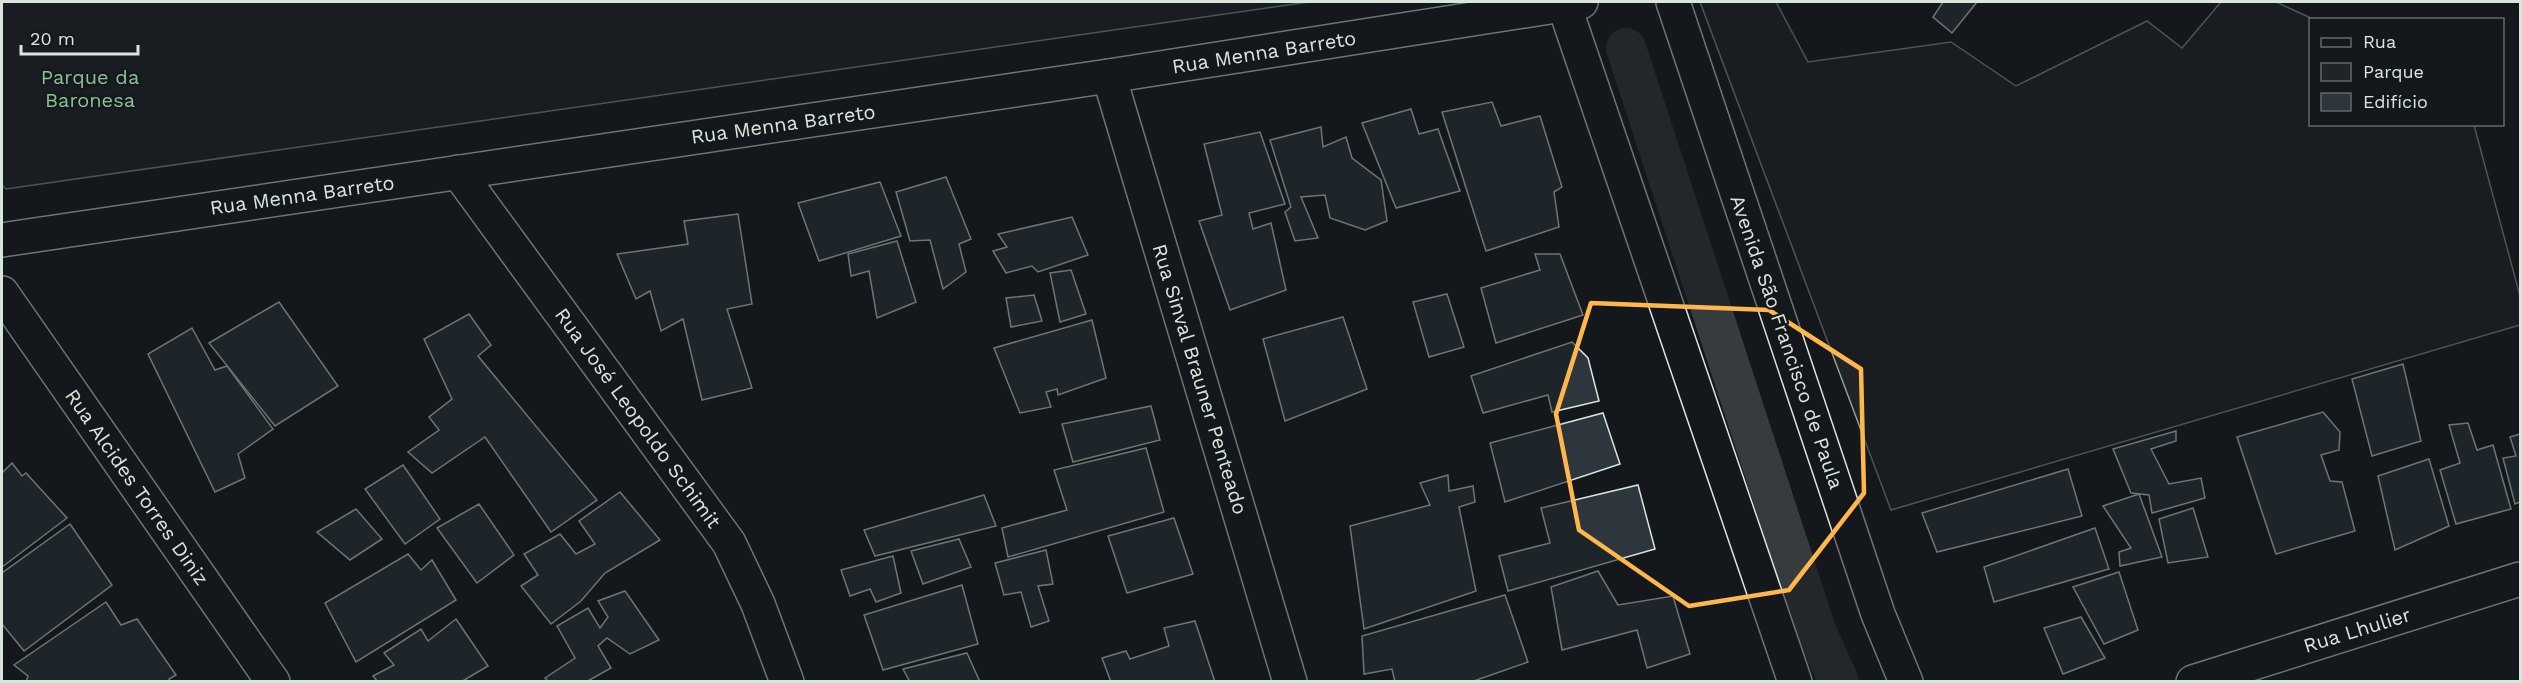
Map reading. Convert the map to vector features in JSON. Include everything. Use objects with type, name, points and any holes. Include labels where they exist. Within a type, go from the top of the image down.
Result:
[{"type":"street","name":"Avenida São Francisco de Paula","points":[[1673,2],[1874,603],[1906,681]]},
{"type":"street","name":"Rua Menna Barreto","points":[[2,240],[1109,76],[1570,3]]},
{"type":"street","points":[[1570,3],[1795,681]]},
{"type":"street","name":"Rua Sinval Brauner Penteado","points":[[1109,76],[1290,681]]},
{"type":"street","name":"Rua José Leopoldo Schimit","points":[[458,172],[729,543],[758,604],[787,681]]},
{"type":"street","name":"Rua Alcides Torres Diniz","points":[[2,293],[273,681]]},
{"type":"street","name":"Rua Lhulier","points":[[2193,681],[2520,579]]},
{"type":"highlighted area","points":[[1591,303],[1769,310],[1861,369],[1864,493],[1789,590],[1689,606],[1579,530],[1556,414]]},
{"type":"green space","name":"Parque da Baronesa","points":[[2,2],[1309,2],[6,189],[2,185]]},
{"type":"green space","points":[[1700,2],[1776,2],[1808,62],[1951,42],[2016,86],[2147,21],[2182,48],[2221,2],[2276,2],[2311,18],[2309,18],[2309,126],[2474,126],[2520,296],[2520,325],[1891,510]]},
{"type":"building","points":[[1943,2],[1977,2],[1952,33],[1933,17]]},
{"type":"building","points":[[1492,102],[1501,126],[1540,116],[1562,187],[1554,192],[1559,227],[1486,251],[1442,112]]},
{"type":"building","points":[[1411,109],[1419,134],[1438,129],[1460,191],[1396,208],[1362,123]]},
{"type":"building","points":[[1321,127],[1323,147],[1346,137],[1352,158],[1381,180],[1387,221],[1365,230],[1330,218],[1325,195],[1301,197],[1318,238],[1295,241],[1285,212],[1291,207],[1270,140]]},
{"type":"building","points":[[1260,132],[1285,204],[1249,213],[1253,229],[1271,223],[1286,290],[1230,310],[1199,221],[1222,215],[1204,144]]},
{"type":"building","points":[[946,177],[971,239],[959,244],[966,272],[943,289],[930,240],[910,241],[896,192]]},
{"type":"building","points":[[880,182],[901,236],[819,261],[798,203]]},
{"type":"building","points":[[738,214],[752,304],[727,309],[752,388],[702,400],[683,319],[661,331],[650,291],[636,299],[617,254],[688,244],[684,221]]},
{"type":"building","points":[[1072,217],[1088,255],[1038,272],[1032,266],[1006,273],[993,251],[1007,247],[998,234]]},
{"type":"building","points":[[897,241],[916,302],[877,318],[869,271],[851,276],[848,254]]},
{"type":"building","points":[[1535,254],[1560,254],[1583,315],[1496,343],[1481,288],[1540,270]]},
{"type":"building","points":[[1071,270],[1086,314],[1060,322],[1050,273]]},
{"type":"building","points":[[1447,294],[1464,347],[1429,357],[1413,302]]},
{"type":"building","points":[[1034,295],[1042,321],[1011,327],[1006,298]]},
{"type":"building","points":[[279,302],[338,386],[275,426],[209,343]]},
{"type":"building","points":[[469,314],[491,345],[478,356],[597,500],[551,532],[485,437],[432,473],[408,452],[439,430],[429,417],[452,399],[424,339]]},
{"type":"building","points":[[1343,317],[1367,389],[1285,421],[1263,339]]},
{"type":"building","points":[[1092,320],[1106,378],[1058,395],[1057,389],[1046,392],[1051,407],[1020,413],[994,348]]},
{"type":"building","points":[[192,328],[215,370],[227,366],[273,429],[238,454],[245,478],[215,492],[148,354]]},
{"type":"building","points":[[1572,342],[1588,358],[1599,401],[1552,412],[1548,395],[1483,413],[1471,376]]},
{"type":"building","points":[[2403,364],[2421,441],[2372,456],[2352,379]]},
{"type":"building","points":[[1151,406],[1160,440],[1073,462],[1062,424]]},
{"type":"building","points":[[2323,412],[2340,432],[2339,450],[2321,455],[2330,481],[2342,482],[2355,531],[2276,554],[2237,437]]},
{"type":"building","points":[[1603,413],[1620,464],[1505,502],[1490,443]]},
{"type":"building","points":[[2468,423],[2477,450],[2493,445],[2511,509],[2456,524],[2440,470],[2460,463],[2449,425]]},
{"type":"building","points":[[2176,431],[2176,441],[2151,449],[2169,484],[2201,478],[2205,498],[2152,513],[2149,495],[2131,493],[2113,449]]},
{"type":"building","points":[[2520,434],[2520,502],[2515,504],[2503,458],[2516,456],[2510,437]]},
{"type":"building","points":[[1146,448],[1164,512],[1008,557],[1002,528],[1067,510],[1054,470]]},
{"type":"building","points":[[2429,459],[2449,526],[2395,550],[2378,476]]},
{"type":"building","points":[[12,463],[22,476],[26,473],[67,518],[2,567],[2,473]]},
{"type":"building","points":[[403,465],[440,519],[405,544],[365,489]]},
{"type":"building","points":[[2068,469],[2082,516],[1937,552],[1922,513]]},
{"type":"building","points":[[1448,475],[1449,491],[1473,486],[1475,502],[1459,507],[1476,591],[1364,629],[1350,526],[1430,505],[1420,483]]},
{"type":"building","points":[[1638,485],[1655,549],[1508,591],[1499,556],[1550,543],[1541,508]]},
{"type":"building","points":[[620,492],[660,540],[605,573],[581,601],[551,624],[521,586],[538,575],[524,554],[560,534],[576,554],[595,544],[579,521]]},
{"type":"building","points":[[2139,494],[2162,557],[2120,566],[2119,552],[2131,548],[2103,506]]},
{"type":"building","points":[[984,495],[996,526],[875,556],[864,530]]},
{"type":"building","points":[[479,504],[514,555],[477,583],[437,528]]},
{"type":"building","points":[[2193,508],[2208,557],[2168,563],[2159,519]]},
{"type":"building","points":[[356,509],[382,539],[350,560],[317,532]]},
{"type":"building","points":[[1174,518],[1193,574],[1127,593],[1108,536]]},
{"type":"building","points":[[70,524],[112,585],[24,651],[2,624],[2,573]]},
{"type":"building","points":[[2095,528],[2109,569],[1994,602],[1984,567]]},
{"type":"building","points":[[959,539],[971,567],[923,584],[911,551]]},
{"type":"building","points":[[1046,550],[1053,584],[1038,586],[1049,621],[1031,627],[1021,592],[1004,595],[995,563]]},
{"type":"building","points":[[408,554],[421,570],[432,560],[456,600],[356,662],[325,603]]},
{"type":"building","points":[[893,556],[901,593],[876,602],[870,589],[850,596],[841,570]]},
{"type":"building","points":[[1598,571],[1618,605],[1673,596],[1690,654],[1647,668],[1637,630],[1562,650],[1551,587]]},
{"type":"building","points":[[2119,572],[2138,630],[2104,644],[2073,587]]},
{"type":"building","points":[[962,585],[978,644],[883,670],[864,615]]},
{"type":"building","points":[[625,591],[659,640],[630,654],[607,638],[598,646],[611,668],[586,682],[549,682],[545,678],[575,658],[557,626],[588,608],[600,628],[608,617],[598,601]]},
{"type":"building","points":[[1505,595],[1528,662],[1471,682],[1395,682],[1392,669],[1364,674],[1362,636]]},
{"type":"building","points":[[106,602],[121,625],[137,619],[176,675],[169,679],[170,682],[26,682],[28,676],[14,665]]},
{"type":"building","points":[[2081,617],[2105,658],[2063,674],[2044,628]]},
{"type":"building","points":[[456,619],[488,666],[461,682],[378,682],[373,676],[394,665],[384,653],[421,629],[428,641]]},
{"type":"building","points":[[1195,621],[1215,682],[1111,682],[1102,658],[1126,651],[1130,659],[1169,646],[1164,628]]},
{"type":"building","points":[[967,653],[980,682],[904,682],[909,680],[903,669]]},
{"type":"waterway","points":[[1626,48],[1817,633],[1839,682]]}]
